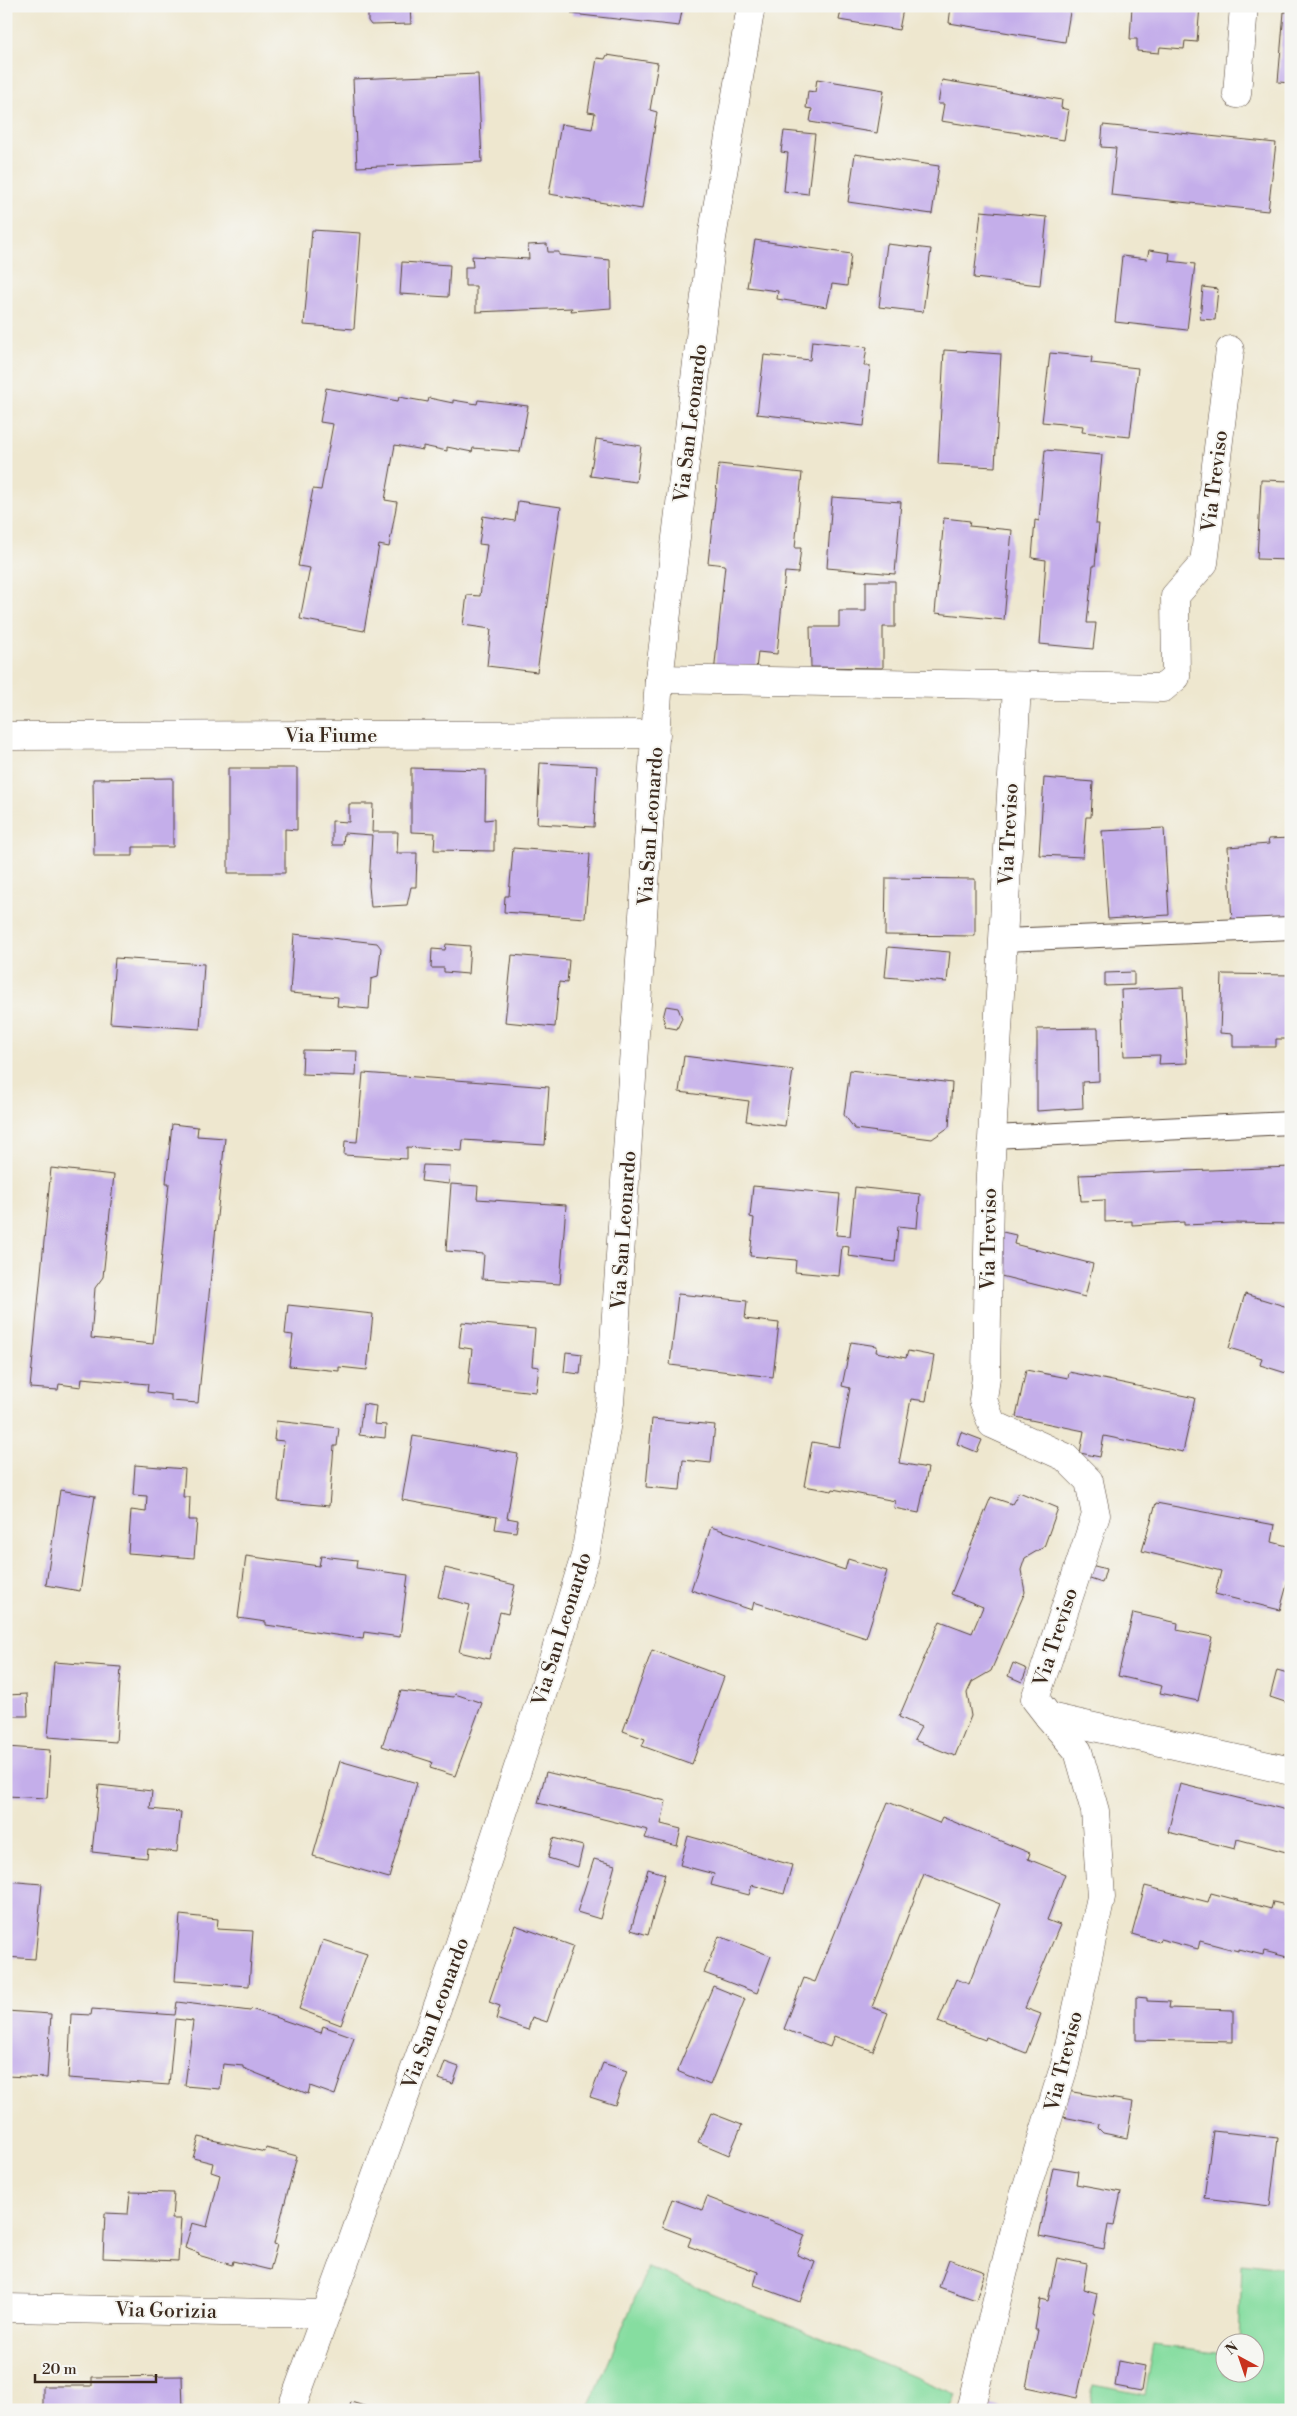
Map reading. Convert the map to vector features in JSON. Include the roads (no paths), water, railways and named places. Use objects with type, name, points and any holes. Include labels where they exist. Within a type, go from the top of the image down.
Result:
[{"type":"street","name":"Via San Leonardo","points":[[291,2410],[453,1964],[539,1704],[585,1556],[610,1403],[659,680],[712,238],[751,6]]},
{"type":"street","points":[[1237,94],[1244,6]]},
{"type":"street","name":"Via Treviso","points":[[659,680],[1163,688],[1176,677],[1175,596],[1204,563],[1230,350]]},
{"type":"street","name":"Via Treviso","points":[[970,2410],[1015,2225],[1065,2064],[1101,1897],[1095,1811],[1078,1751],[1035,1699],[1096,1515],[1089,1480],[1065,1457],[992,1424],[983,1400],[986,1377],[988,1193],[1017,686]]},
{"type":"street","name":"Via Fiume","points":[[6,736],[656,734]]},
{"type":"street","name":"Via Treviso","points":[[1049,1717],[1291,1771]]},
{"type":"street","name":"Via Gorizia","points":[[6,2308],[326,2314]]},
{"type":"lane","points":[[1002,940],[1291,928]]},
{"type":"lane","points":[[992,1137],[1291,1123]]}]
